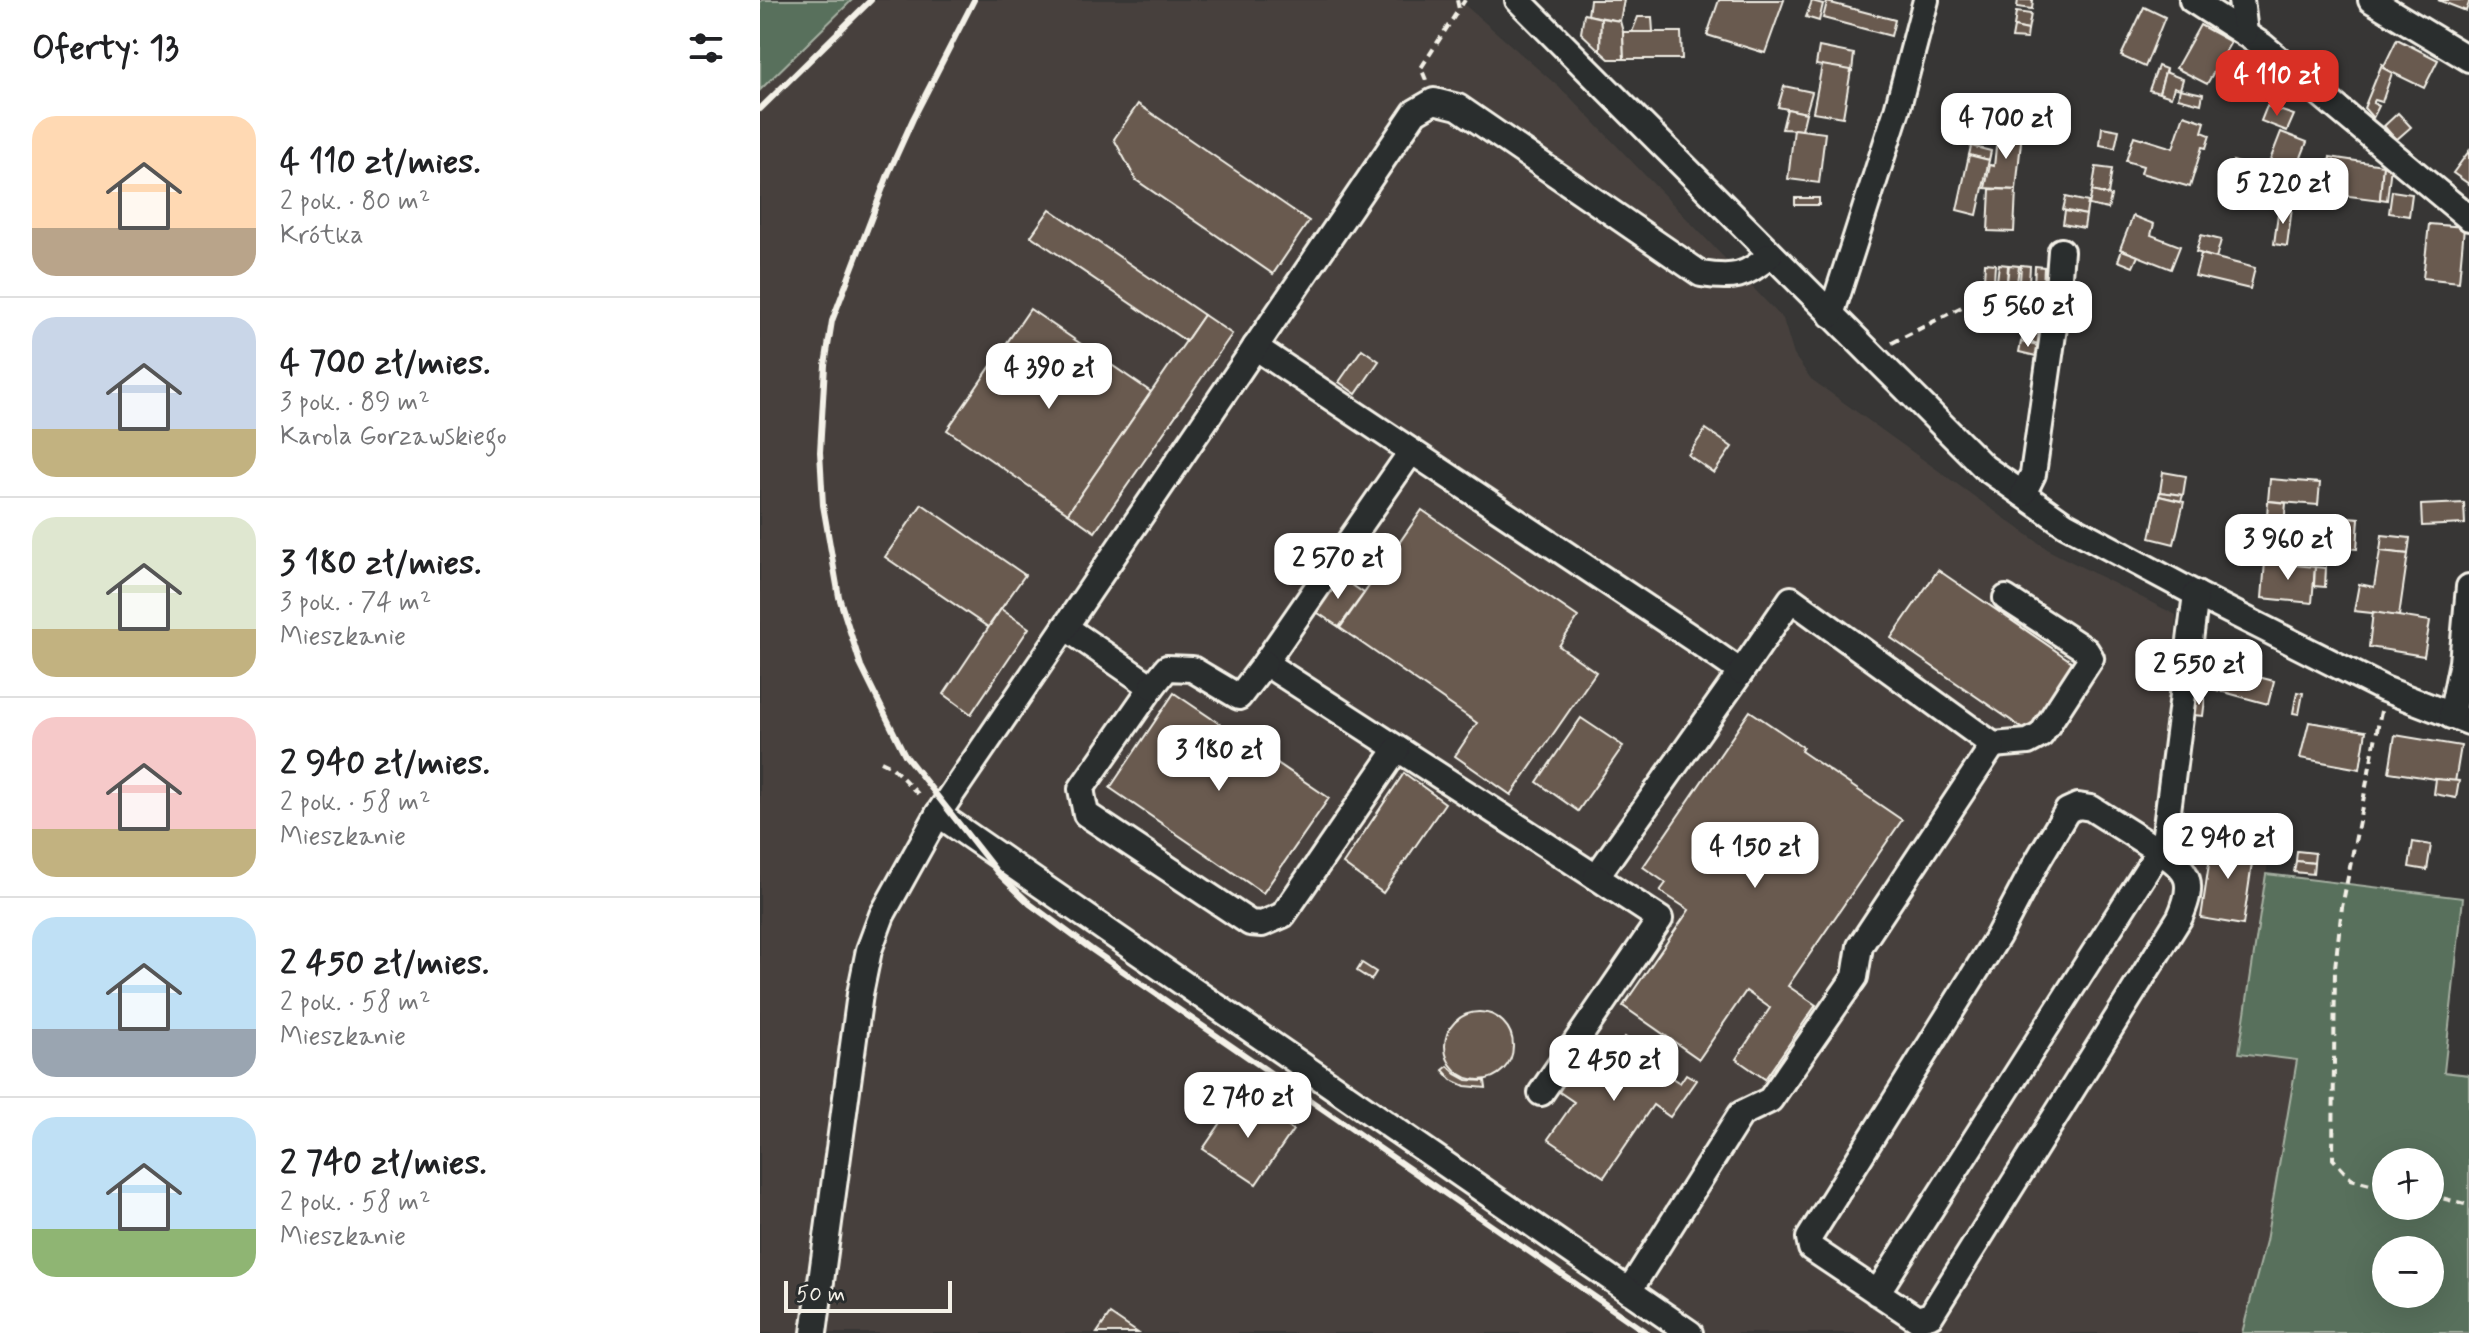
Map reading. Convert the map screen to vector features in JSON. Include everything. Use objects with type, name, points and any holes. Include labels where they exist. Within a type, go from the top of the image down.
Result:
[{"type":"street","points":[[1518,0],[1984,467],[2065,524],[2384,689],[2460,719],[2469,587]]},
{"type":"street","points":[[1831,315],[1897,110],[1926,0]]},
{"type":"street","points":[[2192,0],[2262,45],[2469,218]]},
{"type":"street","points":[[2241,0],[2245,33]]},
{"type":"street","points":[[2371,0],[2469,59]]},
{"type":"street","points":[[814,1333],[860,994],[869,950],[882,915],[938,814],[1415,112],[1434,101],[1458,107],[1701,274],[1727,278],[1752,271],[1770,255]]},
{"type":"street","points":[[2023,494],[2033,474],[2056,313],[2061,251]]},
{"type":"street","points":[[1255,347],[1741,672]]},
{"type":"street","points":[[1397,749],[1283,915],[1262,924],[1250,923],[1086,814],[1081,789],[1167,668],[1192,669],[1239,697],[1411,452]]},
{"type":"street","points":[[1877,1293],[2159,851],[2168,811],[2196,594]]},
{"type":"street","points":[[1596,877],[1791,599],[1993,745],[2028,742],[2041,735],[2091,658],[2086,650],[2006,598]]},
{"type":"street","points":[[1065,627],[1152,687]]},
{"type":"street","points":[[1265,663],[1660,919],[1541,1093]]},
{"type":"street","points":[[1629,1291],[1741,1114],[1770,1100],[1855,977],[1860,946],[1993,745]]},
{"type":"street","points":[[2078,806],[2091,808],[2159,851],[2179,864],[2188,878],[2188,890],[2180,917],[1931,1315],[1917,1319],[1811,1248],[1809,1238],[1998,936],[2067,811],[2078,806]]},
{"type":"street","points":[[938,814],[1690,1333]]},
{"type":"path","points":[[1457,0],[1459,9]]},
{"type":"path","points":[[1434,101],[1421,68],[1465,0]]},
{"type":"path","points":[[1881,346],[1983,296],[1998,294]]},
{"type":"path","points":[[2372,1184],[2351,1179],[2333,1159],[2335,968],[2342,907],[2368,785],[2384,689]]},
{"type":"path","points":[[881,761],[891,766],[938,814]]},
{"type":"path","points":[[2444,1199],[2469,1205]]},
{"type":"shaded area","points":[[852,0],[1459,0],[1569,96],[1783,319],[1794,355],[1811,379],[2050,551],[2176,615],[2161,807],[2179,816],[2273,830],[2239,1052],[2297,1059],[2266,1241],[2242,1333],[760,1333],[760,90]]},
{"type":"green space","points":[[852,0],[760,90],[760,2]]},
{"type":"green space","points":[[2266,874],[2463,898],[2444,1072],[2469,1075],[2469,1333],[2242,1333],[2266,1241],[2297,1060],[2239,1053]]},
{"type":"building","points":[[1590,0],[1624,0],[1620,21],[1588,15]]},
{"type":"building","points":[[1719,0],[1784,0],[1765,53],[1707,35]]},
{"type":"building","points":[[2018,0],[2033,0],[2032,9],[2017,7]]},
{"type":"building","points":[[2438,0],[2469,0],[2469,3],[2466,11]]},
{"type":"building","points":[[1812,1],[1823,4],[1819,21],[1806,17]]},
{"type":"building","points":[[1827,2],[1895,20],[1891,36],[1823,18]]},
{"type":"building","points":[[2144,7],[2165,17],[2145,67],[2121,56]]},
{"type":"building","points":[[2016,12],[2031,14],[2028,30],[2014,27]]},
{"type":"building","points":[[1584,14],[1601,18],[1600,51],[1581,33]]},
{"type":"building","points":[[1638,17],[1652,17],[1653,32],[1632,32]]},
{"type":"building","points":[[1601,18],[1620,21],[1624,59],[1609,59],[1600,51]]},
{"type":"building","points":[[2200,25],[2231,42],[2207,84],[2176,68]]},
{"type":"building","points":[[2014,27],[2028,30],[2027,39],[2012,38]]},
{"type":"building","points":[[1623,32],[1681,32],[1682,59],[1624,59]]},
{"type":"building","points":[[2397,39],[2438,60],[2424,88],[2383,68]]},
{"type":"building","points":[[1819,47],[1854,54],[1852,71],[1816,65]]},
{"type":"building","points":[[2382,64],[2392,73],[2382,102],[2375,100],[2373,103],[2379,106],[2373,118],[2364,108]]},
{"type":"building","points":[[1822,65],[1851,70],[1843,117],[1813,112]]},
{"type":"building","points":[[2158,66],[2166,69],[2159,93],[2149,90]]},
{"type":"building","points":[[2165,72],[2183,79],[2180,89],[2174,87],[2171,97],[2159,93]]},
{"type":"building","points":[[1784,86],[1812,92],[1806,113],[1778,107]]},
{"type":"building","points":[[2180,89],[2203,94],[2201,104],[2178,98]]},
{"type":"building","points":[[1138,104],[1309,221],[1273,274],[1136,180],[1114,139]]},
{"type":"building","points":[[2033,104],[2040,109],[2026,127],[2016,126]]},
{"type":"building","points":[[2267,106],[2294,115],[2287,131],[2261,121]]},
{"type":"building","points":[[1787,109],[1806,113],[1802,130],[1782,129]]},
{"type":"building","points":[[2398,113],[2411,127],[2396,140],[2384,126]]},
{"type":"building","points":[[2184,115],[2205,122],[2202,132],[2210,135],[2206,148],[2202,147],[2190,187],[2141,173],[2143,166],[2126,161],[2134,136],[2173,148]]},
{"type":"building","points":[[2102,127],[2119,130],[2115,148],[2100,145]]},
{"type":"building","points":[[1794,129],[1825,133],[1819,183],[1788,179]]},
{"type":"building","points":[[1998,129],[2022,132],[2016,190],[1985,188],[1990,165],[1994,166]]},
{"type":"building","points":[[2281,132],[2307,142],[2293,178],[2267,168]]},
{"type":"building","points":[[1971,146],[1991,151],[1989,160],[1969,155]]},
{"type":"building","points":[[2469,151],[2469,184],[2453,173]]},
{"type":"building","points":[[1969,155],[1989,160],[1977,215],[1957,210]]},
{"type":"building","points":[[2330,157],[2383,165],[2380,200],[2325,193]]},
{"type":"building","points":[[2233,161],[2249,166],[2244,181],[2228,176]]},
{"type":"building","points":[[2383,165],[2391,166],[2387,200],[2380,199]]},
{"type":"building","points":[[2249,166],[2255,169],[2251,183],[2244,181]]},
{"type":"building","points":[[2096,167],[2112,169],[2108,195],[2092,191]]},
{"type":"building","points":[[2304,173],[2315,175],[2311,193],[2301,190]]},
{"type":"building","points":[[2248,182],[2257,185],[2254,195],[2244,192]]},
{"type":"building","points":[[1990,189],[2016,190],[2014,232],[1988,231]]},
{"type":"building","points":[[2092,191],[2111,196],[2108,209],[2089,205]]},
{"type":"building","points":[[2392,191],[2412,194],[2409,216],[2389,213]]},
{"type":"building","points":[[2281,194],[2293,195],[2292,207],[2279,206]]},
{"type":"building","points":[[2066,197],[2088,202],[2086,215],[2063,210]]},
{"type":"building","points":[[1795,198],[1819,198],[1819,205],[1795,205]]},
{"type":"building","points":[[2279,206],[2292,207],[2287,246],[2274,244]]},
{"type":"building","points":[[1050,209],[1204,315],[1186,341],[1031,236]]},
{"type":"building","points":[[2065,211],[2086,215],[2084,228],[2063,224]]},
{"type":"building","points":[[2133,216],[2154,224],[2151,235],[2180,246],[2171,269],[2120,249]]},
{"type":"building","points":[[2429,224],[2464,227],[2459,282],[2423,278]]},
{"type":"building","points":[[2201,235],[2221,240],[2216,258],[2196,252]]},
{"type":"building","points":[[2122,250],[2138,256],[2133,267],[2118,261]]},
{"type":"building","points":[[2201,254],[2255,268],[2250,289],[2195,276]]},
{"type":"building","points":[[1985,263],[1995,264],[1994,281],[1984,280]]},
{"type":"building","points":[[1999,264],[2008,265],[2007,282],[1997,281]]},
{"type":"building","points":[[2009,265],[2019,266],[2017,283],[2007,282]]},
{"type":"building","points":[[2021,265],[2030,266],[2029,283],[2020,282]]},
{"type":"building","points":[[2035,266],[2044,267],[2043,286],[2034,286]]},
{"type":"building","points":[[1030,309],[1151,392],[1068,513],[947,430]]},
{"type":"building","points":[[1204,315],[1232,334],[1095,532],[1068,513]]},
{"type":"building","points":[[2024,331],[2041,335],[2039,344],[2022,340]]},
{"type":"building","points":[[2021,342],[2038,346],[2036,356],[2019,352]]},
{"type":"building","points":[[1362,349],[1379,361],[1356,394],[1339,382]]},
{"type":"building","points":[[1706,429],[1732,447],[1714,473],[1688,455]]},
{"type":"building","points":[[2163,472],[2186,476],[2183,495],[2160,492]]},
{"type":"building","points":[[2270,479],[2320,483],[2318,505],[2268,501]]},
{"type":"building","points":[[2160,492],[2183,495],[2181,501],[2159,496]]},
{"type":"building","points":[[2159,496],[2184,502],[2174,544],[2150,538]]},
{"type":"building","points":[[2268,501],[2286,503],[2282,549],[2265,548]]},
{"type":"building","points":[[2464,503],[2465,524],[2422,526],[2421,505]]},
{"type":"building","points":[[922,504],[1025,575],[988,627],[885,557]]},
{"type":"building","points":[[1422,510],[1578,617],[1559,646],[1596,672],[1511,795],[1455,756],[1477,723],[1340,628]]},
{"type":"building","points":[[2348,517],[2359,518],[2357,549],[2346,548]]},
{"type":"building","points":[[2382,535],[2410,538],[2408,554],[2380,551]]},
{"type":"building","points":[[2265,548],[2282,549],[2281,564],[2264,562]]},
{"type":"building","points":[[2380,551],[2408,554],[2399,616],[2354,611],[2359,584],[2374,587]]},
{"type":"building","points":[[2265,562],[2315,567],[2312,603],[2262,598]]},
{"type":"building","points":[[2315,567],[2326,568],[2325,587],[2314,586]]},
{"type":"building","points":[[1938,570],[2078,666],[2031,734],[1891,638]]},
{"type":"building","points":[[1337,575],[1364,593],[1339,627],[1312,609]]},
{"type":"building","points":[[1001,609],[1029,628],[971,714],[944,694]]},
{"type":"building","points":[[2373,612],[2430,621],[2424,656],[2369,647]]},
{"type":"building","points":[[2204,663],[2274,681],[2268,704],[2198,685]]},
{"type":"building","points":[[2297,692],[2303,693],[2299,714],[2293,713]]},
{"type":"building","points":[[1174,693],[1329,798],[1263,893],[1110,788]]},
{"type":"building","points":[[2194,698],[2205,699],[2203,716],[2193,715]]},
{"type":"building","points":[[1750,711],[1803,747],[1801,751],[1902,820],[1788,986],[1816,1005],[1765,1079],[1736,1059],[1770,1008],[1746,991],[1699,1059],[1623,1006],[1689,910],[1660,891],[1666,883],[1643,867]]},
{"type":"building","points":[[1581,718],[1623,746],[1578,811],[1537,782]]},
{"type":"building","points":[[2309,722],[2366,731],[2360,769],[2300,758]]},
{"type":"building","points":[[2395,735],[2461,746],[2455,782],[2389,772]]},
{"type":"building","points":[[1404,773],[1445,803],[1383,893],[1343,864]]},
{"type":"building","points":[[2436,779],[2459,781],[2456,798],[2434,794]]},
{"type":"building","points":[[2213,837],[2255,843],[2243,925],[2201,918]]},
{"type":"building","points":[[2413,842],[2431,845],[2427,870],[2409,867]]},
{"type":"building","points":[[2297,851],[2315,853],[2314,863],[2296,861]]},
{"type":"building","points":[[2296,861],[2314,863],[2313,874],[2294,872]]},
{"type":"building","points":[[1362,963],[1376,972],[1371,980],[1357,971]]},
{"type":"building","points":[[1479,1012],[1492,1014],[1503,1022],[1511,1033],[1511,1059],[1503,1070],[1492,1078],[1479,1080],[1466,1078],[1455,1070],[1447,1059],[1445,1046],[1447,1033],[1455,1022],[1466,1014]]},
{"type":"building","points":[[1625,1037],[1676,1072],[1672,1078],[1680,1083],[1686,1074],[1696,1080],[1670,1117],[1653,1105],[1604,1177],[1548,1139],[1574,1102],[1555,1089],[1581,1052],[1604,1068]]},
{"type":"building","points":[[1448,1066],[1467,1080],[1485,1081],[1486,1088],[1465,1086],[1452,1080],[1443,1070]]},
{"type":"building","points":[[1240,1095],[1293,1130],[1256,1184],[1203,1149]]},
{"type":"building","points":[[1110,1314],[1138,1333],[1097,1333]]},
{"type":"railway","points":[[760,109],[871,0]]},
{"type":"railway","points":[[974,0],[889,172],[832,321],[825,365],[820,452],[823,505],[839,597],[861,666],[905,755],[997,872],[1030,904],[1647,1333]]}]
